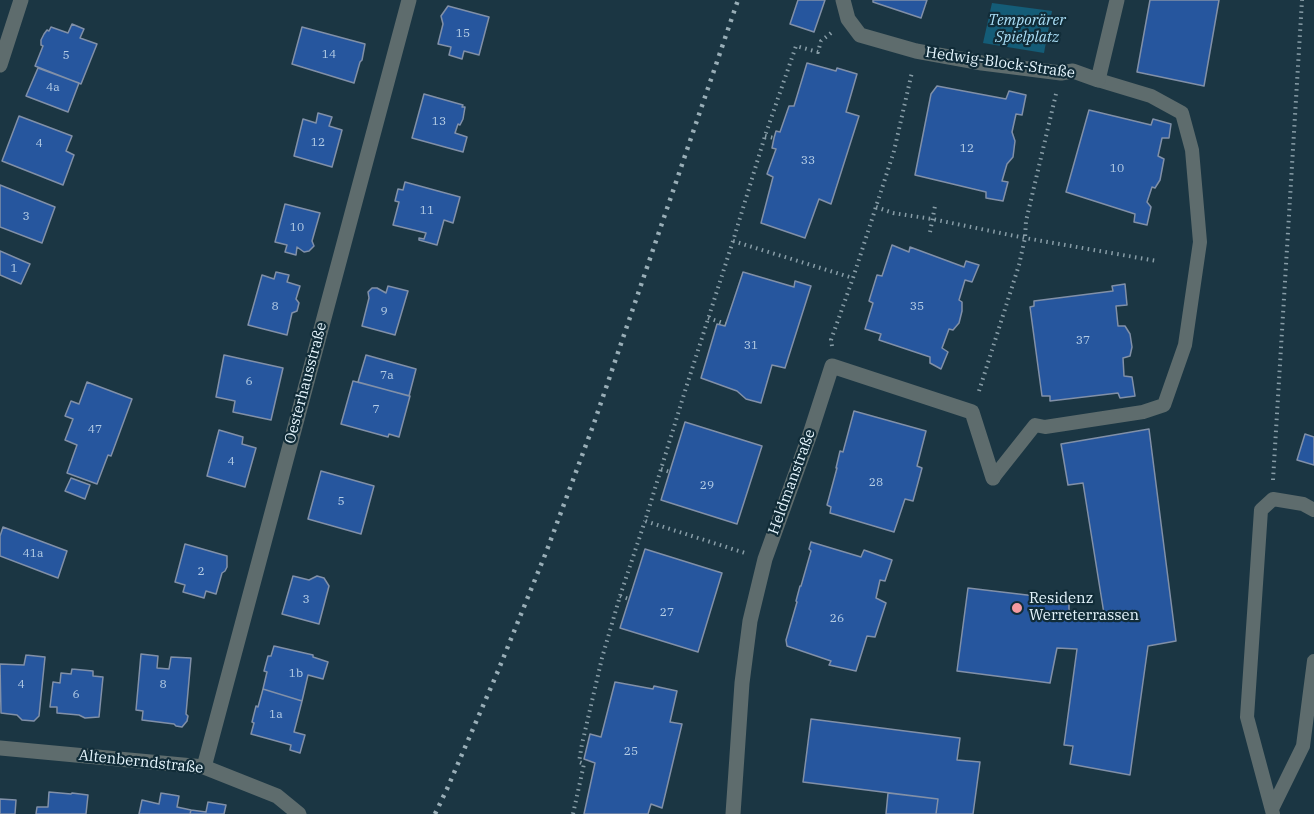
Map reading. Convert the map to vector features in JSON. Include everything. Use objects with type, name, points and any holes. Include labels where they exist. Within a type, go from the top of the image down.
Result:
[{"type":"street","points":[[0,65],[21,0]]},
{"type":"street","name":"Oesterhausstraße","points":[[204,767],[409,0]]},
{"type":"street","points":[[843,0],[848,19]]},
{"type":"street","points":[[1098,80],[1117,0]]},
{"type":"street","name":"Hedwig-Block-Straße","points":[[848,19],[860,35],[916,51],[982,63],[1060,73],[1073,71],[1098,80]]},
{"type":"street","points":[[832,366],[972,412],[993,478]]},
{"type":"street","name":"Heldmanstraße","points":[[733,814],[742,683],[750,621],[765,559],[832,366]]},
{"type":"street","name":"Altenberndstraße","points":[[0,748],[204,767],[277,796],[299,814]]},
{"type":"lane","points":[[993,478],[1035,425],[1045,427],[1143,412],[1164,405],[1185,345],[1200,242],[1192,150],[1182,113],[1151,96],[1098,80]]},
{"type":"lane","points":[[1272,812],[1247,717],[1261,510],[1273,499],[1303,504],[1314,510]]},
{"type":"lane","points":[[1272,812],[1304,746],[1314,661]]},
{"type":"path","points":[[1273,499],[1273,463],[1302,0]]},
{"type":"path","points":[[573,814],[584,764],[579,762],[585,744],[602,658],[620,596],[765,136],[796,46],[818,52],[821,42],[848,19]]},
{"type":"path","points":[[832,366],[831,340],[854,278],[894,151],[916,51]]},
{"type":"path","points":[[972,412],[1019,265],[1026,221],[1060,73]]},
{"type":"path","points":[[765,136],[774,138]]},
{"type":"path","points":[[930,232],[935,206]]},
{"type":"path","points":[[876,207],[893,213],[1157,261]]},
{"type":"path","points":[[733,241],[854,278]]},
{"type":"path","points":[[708,318],[726,324]]},
{"type":"path","points":[[661,470],[670,472]]},
{"type":"path","points":[[645,521],[765,559]]},
{"type":"path","points":[[620,596],[629,599]]},
{"type":"green space","name":"Temporärer Spielplatz","points":[[992,3],[1052,11],[1044,53],[983,43]]},
{"type":"building","points":[[798,0],[825,0],[814,32],[790,24]]},
{"type":"building","points":[[873,0],[927,0],[921,18],[873,2]]},
{"type":"building","points":[[1150,0],[1219,0],[1204,86],[1137,72]]},
{"type":"building","points":[[448,6],[489,17],[479,55],[464,51],[462,59],[449,55],[451,47],[438,44],[443,24],[441,16]]},
{"type":"building","points":[[72,24],[84,29],[80,38],[97,44],[81,84],[35,66],[43,46],[41,40],[47,30],[49,31],[51,27],[68,33]]},
{"type":"building","points":[[302,27],[365,44],[354,83],[292,64]]},
{"type":"building","points":[[807,63],[857,74],[846,112],[859,116],[831,204],[819,199],[805,238],[761,223],[773,177],[767,174],[776,149],[772,148],[776,131],[780,132],[789,106],[794,106]]},
{"type":"building","points":[[38,68],[79,83],[68,112],[26,96]]},
{"type":"building","points":[[937,86],[1006,99],[1009,91],[1026,95],[1022,115],[1016,114],[1012,132],[1015,141],[1013,157],[1007,164],[1002,181],[1008,182],[1003,201],[986,198],[986,192],[915,175],[931,94]]},
{"type":"building","points":[[424,94],[465,107],[463,119],[460,125],[458,124],[455,133],[467,137],[463,152],[412,138]]},
{"type":"building","points":[[1089,110],[1151,125],[1153,119],[1171,124],[1169,138],[1162,138],[1158,156],[1164,159],[1160,180],[1155,188],[1152,187],[1147,202],[1151,207],[1147,225],[1134,222],[1135,214],[1066,192]]},
{"type":"building","points":[[318,113],[332,117],[329,126],[342,130],[332,167],[294,156],[303,119],[316,123]]},
{"type":"building","points":[[19,116],[72,136],[66,151],[74,155],[63,185],[2,161]]},
{"type":"building","points":[[405,182],[460,197],[453,223],[444,220],[437,245],[419,240],[419,238],[424,239],[426,233],[393,225],[399,202],[395,201],[398,189],[403,190]]},
{"type":"building","points":[[0,185],[55,207],[42,243],[0,227]]},
{"type":"building","points":[[285,204],[320,213],[312,241],[314,246],[309,251],[304,252],[297,247],[296,255],[285,252],[287,245],[275,242]]},
{"type":"building","points":[[892,245],[909,252],[910,247],[964,267],[966,261],[979,265],[972,282],[965,280],[959,300],[962,302],[962,311],[959,323],[953,330],[949,329],[942,348],[948,352],[941,369],[930,363],[930,357],[879,340],[881,334],[865,329],[873,303],[869,301],[877,275],[882,276]]},
{"type":"building","points":[[0,251],[30,264],[21,284],[0,275]]},
{"type":"building","points":[[276,272],[289,275],[287,282],[300,286],[296,299],[299,303],[297,311],[292,313],[287,335],[248,325],[262,275],[274,279]]},
{"type":"building","points":[[743,272],[794,287],[795,281],[811,286],[785,368],[772,365],[761,403],[746,399],[737,391],[701,378],[717,324],[725,326]]},
{"type":"building","points":[[1125,284],[1127,305],[1116,306],[1118,326],[1125,326],[1130,334],[1132,347],[1130,356],[1123,358],[1124,376],[1132,377],[1135,396],[1120,398],[1118,393],[1050,401],[1050,396],[1042,396],[1030,307],[1034,306],[1034,301],[1113,291],[1112,286]]},
{"type":"building","points":[[388,286],[408,291],[395,335],[362,326],[369,298],[368,292],[372,288],[377,288],[386,293]]},
{"type":"building","points":[[224,355],[283,368],[271,420],[233,412],[235,401],[216,397]]},
{"type":"building","points":[[366,355],[416,369],[409,396],[358,382]]},
{"type":"building","points":[[353,381],[410,396],[399,437],[389,434],[388,437],[341,424]]},
{"type":"building","points":[[87,382],[132,399],[111,456],[108,455],[97,484],[67,473],[77,445],[65,440],[73,419],[65,416],[71,401],[79,404]]},
{"type":"building","points":[[854,411],[926,431],[917,466],[922,468],[913,501],[905,499],[894,532],[830,513],[831,507],[827,505],[840,451],[843,452]]},
{"type":"building","points":[[685,422],[762,446],[737,524],[661,500]]},
{"type":"building","name":"Residenz Werreterrassen","points":[[1149,429],[1176,641],[1148,646],[1130,775],[1070,764],[1073,746],[1064,745],[1077,649],[1057,648],[1050,683],[957,671],[968,588],[1069,600],[1069,615],[1105,620],[1083,483],[1068,485],[1061,444]]},
{"type":"building","points":[[219,430],[243,437],[242,444],[256,448],[245,487],[207,476]]},
{"type":"building","points":[[1305,434],[1314,437],[1314,465],[1297,460]]},
{"type":"building","points":[[321,471],[374,486],[361,534],[308,519]]},
{"type":"building","points":[[71,478],[90,485],[85,499],[65,491]]},
{"type":"building","points":[[3,527],[67,551],[58,578],[0,556],[0,536]]},
{"type":"building","points":[[811,542],[861,557],[864,550],[892,560],[885,581],[880,580],[876,598],[886,603],[875,637],[867,636],[856,671],[829,665],[831,661],[787,646],[786,640],[811,551],[809,549]]},
{"type":"building","points":[[185,544],[227,556],[227,567],[222,573],[216,594],[206,591],[204,598],[183,592],[185,585],[175,582]]},
{"type":"building","points":[[645,549],[722,573],[698,652],[620,628]]},
{"type":"building","points":[[293,576],[309,580],[317,576],[324,578],[329,586],[319,624],[282,614]]},
{"type":"building","points":[[274,646],[313,655],[313,657],[328,662],[323,679],[308,675],[302,701],[263,689],[267,672],[264,671],[268,656],[271,656]]},
{"type":"building","points":[[141,654],[158,656],[157,668],[169,669],[171,657],[191,658],[186,714],[188,716],[182,727],[142,720],[143,711],[136,710]]},
{"type":"building","points":[[26,655],[45,657],[39,716],[34,721],[22,720],[17,715],[1,713],[0,664],[24,665]]},
{"type":"building","points":[[72,669],[93,671],[93,676],[103,677],[99,717],[85,718],[79,715],[57,713],[57,707],[50,707],[53,682],[60,683],[61,673],[71,674]]},
{"type":"building","points":[[615,682],[677,691],[670,722],[682,724],[662,808],[651,804],[648,814],[584,814],[595,763],[584,759],[590,734],[601,737]]},
{"type":"building","points":[[263,689],[302,701],[294,732],[305,735],[300,753],[290,750],[291,745],[251,734],[256,706],[258,707]]},
{"type":"building","points":[[811,719],[960,738],[957,760],[980,762],[973,814],[936,814],[938,799],[803,782]]},
{"type":"building","points":[[49,792],[88,795],[86,814],[36,814],[37,807],[48,807]]},
{"type":"building","points":[[161,793],[179,796],[177,807],[191,810],[190,814],[139,814],[142,800],[159,804]]},
{"type":"building","points":[[888,793],[938,799],[936,814],[886,814]]},
{"type":"building","points":[[0,799],[16,800],[15,814],[0,814]]},
{"type":"building","points":[[208,802],[226,805],[224,814],[190,814],[191,810],[206,812]]},
{"type":"railway","points":[[435,814],[498,671],[547,550],[593,426],[738,0]]},
{"type":"place","name":"Residenz Werreterrassen","points":[[1017,608]]}]
